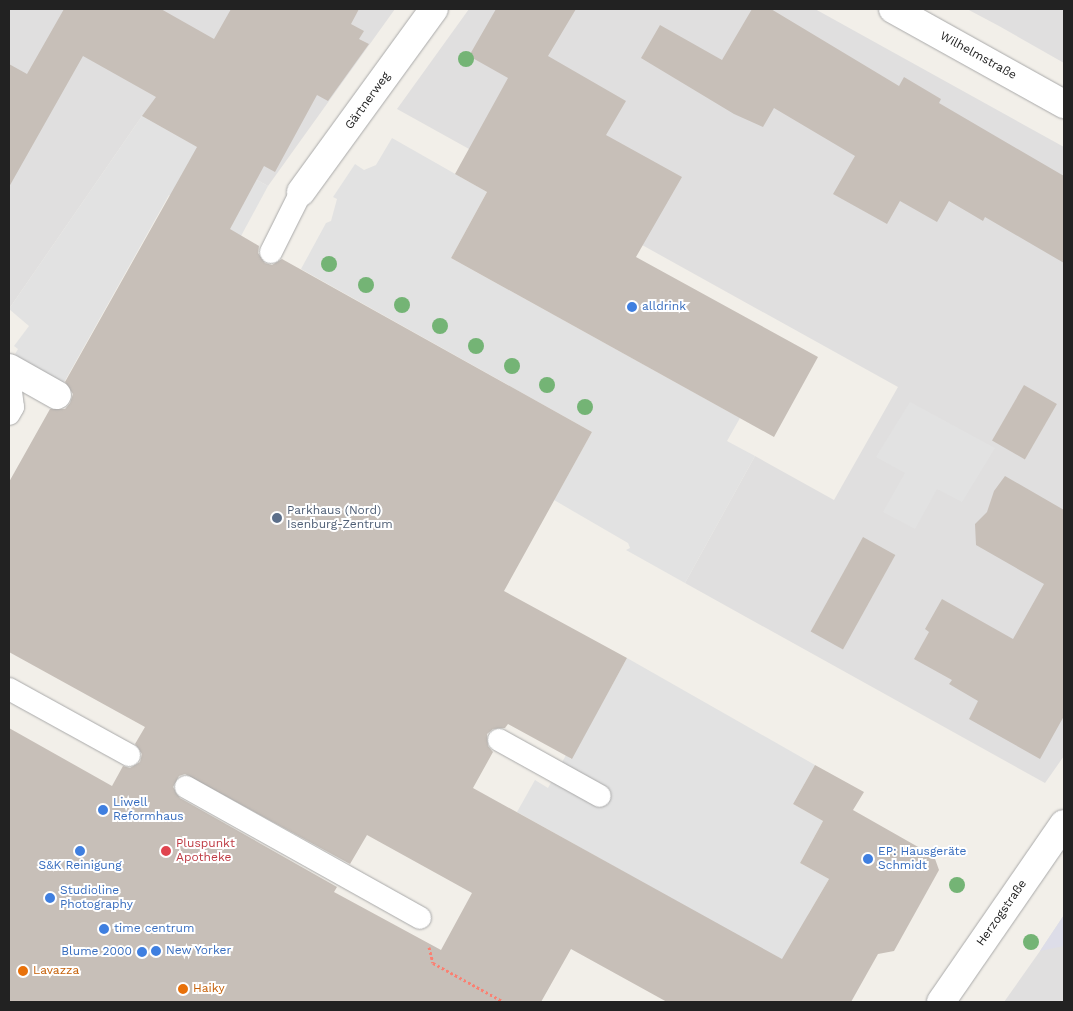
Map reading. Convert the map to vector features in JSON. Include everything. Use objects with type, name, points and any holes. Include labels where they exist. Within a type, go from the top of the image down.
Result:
[{"type":"street","name":"Gärtnerweg","points":[[301,192],[434,9]]},
{"type":"street","name":"Wilhelmstraße","points":[[893,9],[1064,104]]},
{"type":"street","points":[[9,368],[58,395]]},
{"type":"street","name":"Herzogstraße","points":[[941,1002],[1064,824]]},
{"type":"lane","points":[[271,252],[301,192]]},
{"type":"lane","points":[[9,375],[13,407],[9,414]]},
{"type":"lane","points":[[9,689],[129,755]]},
{"type":"lane","points":[[499,740],[600,796]]},
{"type":"lane","points":[[186,787],[420,918]]},
{"type":"path","points":[[433,963],[504,1002]]},
{"type":"shaded area","points":[[9,9],[395,9],[268,186],[142,116],[9,309]]},
{"type":"shaded area","points":[[469,9],[815,9],[1064,147],[1064,756],[1045,783],[685,583],[755,456],[834,500],[898,387],[397,109]]},
{"type":"shaded area","points":[[967,9],[1064,9],[1064,63],[999,26]]},
{"type":"shaded area","points":[[142,116],[268,186],[241,236],[169,195],[57,395],[15,354],[18,349],[14,346],[29,326],[9,309]]},
{"type":"shaded area","points":[[392,138],[487,192],[451,258],[740,418],[727,441],[755,456],[685,583],[626,550],[630,548],[628,543],[554,500],[592,432],[301,269],[326,223],[331,221],[337,199],[333,197],[355,164],[364,170],[376,165]]},
{"type":"shaded area","points":[[910,402],[995,448],[962,502],[937,489],[915,529],[883,512],[905,473],[876,457]]},
{"type":"shaded area","points":[[627,658],[815,765],[793,804],[823,821],[800,863],[829,879],[809,913],[792,966],[517,812],[535,780],[548,788],[566,755],[571,759]]},
{"type":"shaded area","points":[[1064,915],[1064,1002],[1004,1002],[1040,951]]},
{"type":"shaded area","points":[[1064,915],[1064,946],[1040,951]]},
{"type":"building","points":[[64,9],[161,9],[214,39],[231,9],[359,9],[351,24],[364,31],[359,39],[369,44],[328,101],[317,95],[275,172],[264,166],[230,229],[259,246],[258,253],[265,263],[272,265],[282,259],[592,432],[504,591],[627,658],[572,759],[508,724],[505,728],[493,729],[487,734],[488,746],[493,752],[473,788],[782,959],[829,879],[800,863],[823,821],[793,804],[815,765],[864,792],[853,810],[934,856],[939,870],[894,951],[878,954],[851,1002],[667,1002],[571,949],[541,1002],[9,1002],[9,728],[112,786],[123,766],[130,768],[140,762],[142,754],[135,744],[145,727],[9,652],[9,482],[50,409],[65,409],[70,403],[73,394],[65,382],[197,147],[142,116],[156,97],[83,56],[9,187],[9,64],[27,74]],"holes":[[[185,774],[350,864],[367,835],[472,893],[441,950],[334,892],[337,887],[180,798],[173,787],[179,776]]]},
{"type":"building","points":[[496,9],[576,9],[548,56],[626,101],[606,135],[682,177],[636,257],[818,357],[774,437],[451,258],[487,192],[455,174],[508,78],[469,56]]},
{"type":"building","points":[[752,9],[771,9],[899,86],[904,77],[941,99],[939,103],[1064,176],[1064,263],[985,217],[983,221],[949,201],[937,222],[900,201],[887,224],[833,194],[855,156],[774,108],[763,127],[734,114],[641,58],[660,25],[722,60]]},
{"type":"building","points":[[1024,385],[1057,404],[1025,459],[992,440]]},
{"type":"building","points":[[1005,476],[1064,510],[1064,716],[1040,759],[969,719],[978,701],[949,684],[952,680],[914,659],[929,632],[925,629],[942,599],[1013,639],[1044,584],[976,545],[975,524],[987,512],[994,491]]},
{"type":"building","points":[[863,537],[895,555],[843,649],[811,631]]},
{"type":"place","name":"alldrink","points":[[632,307]]},
{"type":"place","name":"Parkhaus (Nord) Isenburg-Zentrum","points":[[277,518]]},
{"type":"place","name":"Liwell Reformhaus","points":[[103,810]]},
{"type":"place","name":"S&K Reinigung","points":[[80,851]]},
{"type":"place","name":"Pluspunkt Apotheke","points":[[166,851]]},
{"type":"place","name":"EP: Hausgeräte Schmidt","points":[[868,859]]},
{"type":"place","name":"Studioline Photography","points":[[50,898]]},
{"type":"place","name":"time centrum","points":[[104,929]]},
{"type":"place","name":"New Yorker","points":[[156,951]]},
{"type":"place","name":"Blume 2000","points":[[142,952]]},
{"type":"place","name":"Lavazza","points":[[23,971]]},
{"type":"place","name":"Haiky","points":[[183,989]]}]
